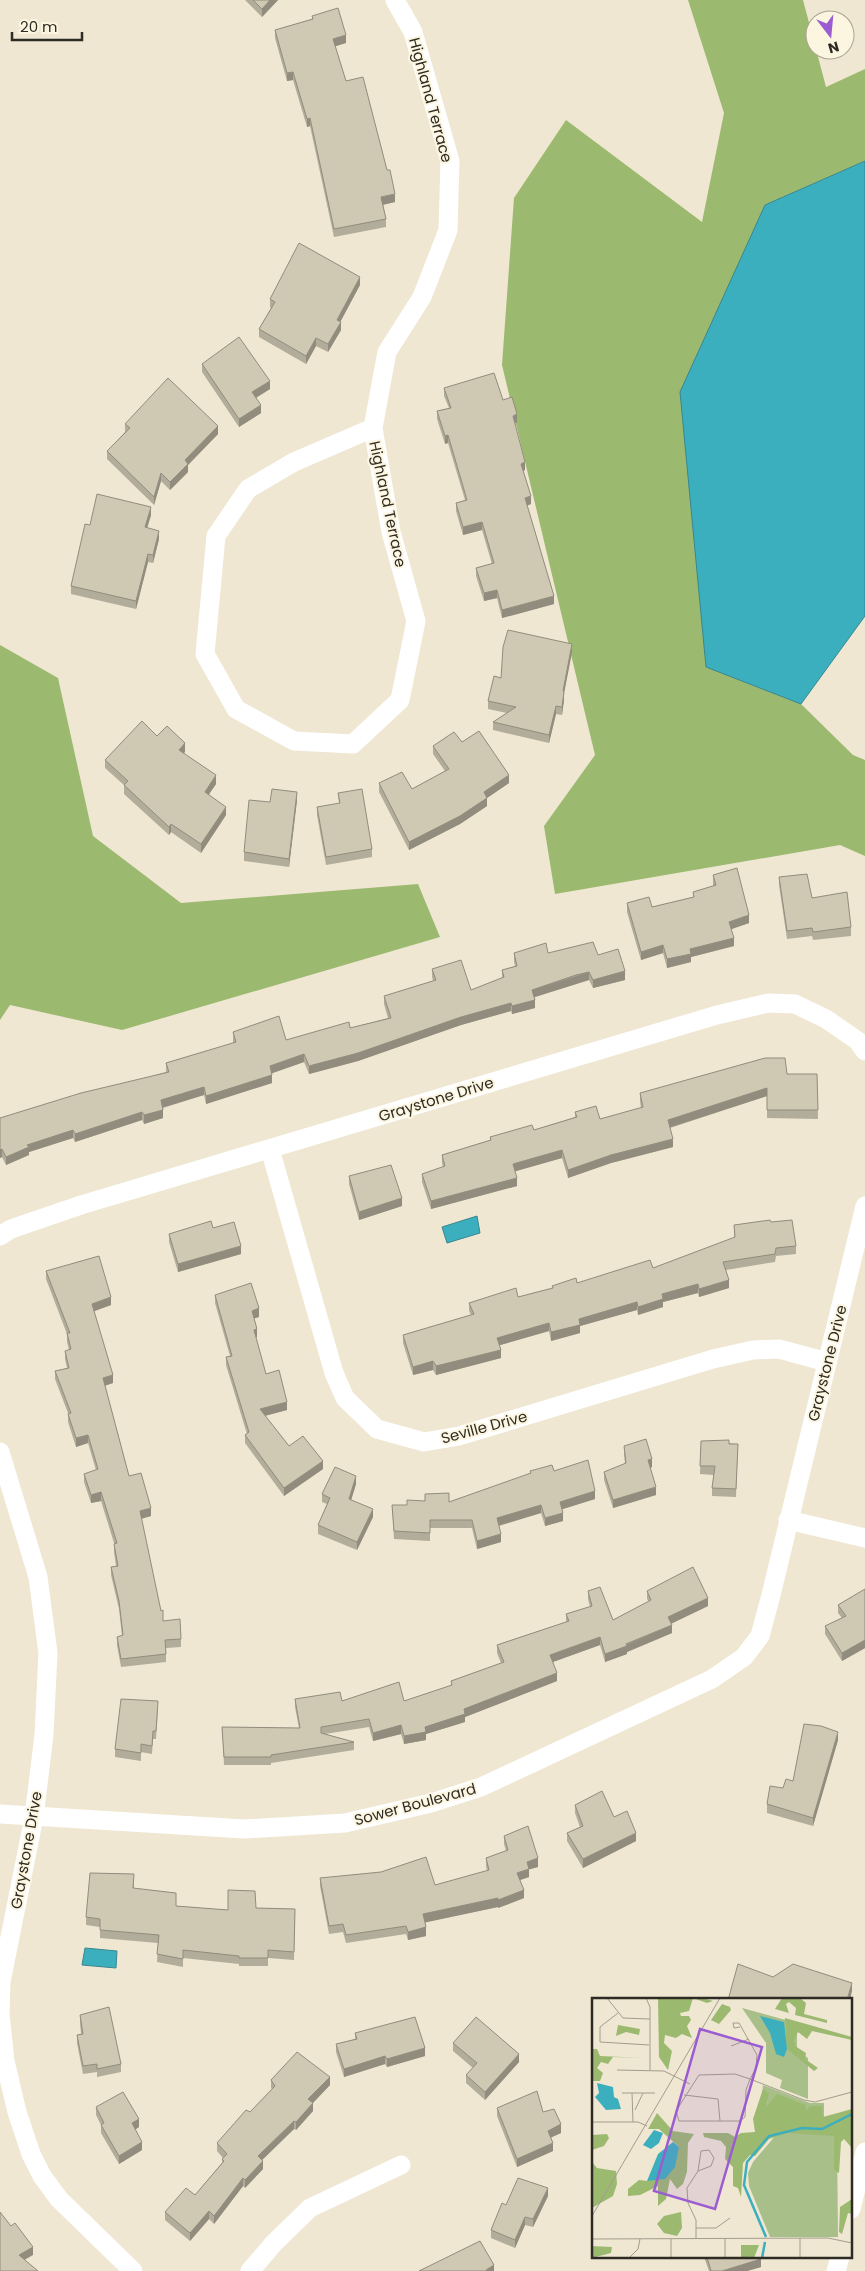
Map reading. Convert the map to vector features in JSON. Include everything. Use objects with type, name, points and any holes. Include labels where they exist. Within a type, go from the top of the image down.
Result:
[{"type":"street","name":"Highland Terrace","points":[[373,428],[294,462],[248,489],[216,536],[205,654],[236,709],[294,741],[353,744],[400,700],[416,621],[391,532],[373,428],[388,352],[422,297],[448,230],[450,161],[413,32],[395,0]]},
{"type":"street","name":"Graystone Drive","points":[[0,1236],[11,1228],[81,1205],[717,1015],[768,1003],[795,1004],[826,1019],[858,1041],[865,1051]]},
{"type":"street","name":"Seville Drive","points":[[270,1149],[334,1373],[345,1398],[377,1429],[424,1442],[459,1436],[713,1359],[753,1350],[780,1349],[827,1362]]},
{"type":"street","name":"Graystone Drive","points":[[788,1520],[865,1206]]},
{"type":"street","name":"Graystone Drive","points":[[0,1452],[38,1577],[48,1653],[44,1736],[34,1817],[1,1982],[0,2014],[5,2061],[17,2112],[31,2154],[42,2176],[59,2199],[133,2271]]},
{"type":"street","points":[[788,1520],[865,1538]]},
{"type":"street","name":"Sower Boulevard","points":[[0,1814],[244,1829],[345,1823],[431,1803],[481,1787],[712,1679],[744,1657],[760,1636],[788,1520]]},
{"type":"street","points":[[852,2205],[865,2152]]},
{"type":"street","points":[[250,2271],[274,2243],[310,2208],[401,2165]]},
{"type":"street","points":[[836,2271],[840,2258]]},
{"type":"green space","points":[[688,0],[803,0],[806,10],[805,60],[819,60],[826,87],[865,69],[865,161],[765,205],[706,666],[801,704],[853,755],[865,760],[865,856],[840,845],[555,894],[544,826],[595,755],[502,365],[514,198],[566,120],[702,222],[724,113]]},
{"type":"green space","points":[[0,645],[58,678],[93,836],[181,903],[418,884],[440,937],[122,1030],[10,1005],[0,1020]]},
{"type":"water","points":[[865,161],[865,616],[801,704],[706,667],[680,392],[765,205]]},
{"type":"water","points":[[477,1216],[480,1233],[447,1243],[442,1227]]},
{"type":"water","points":[[85,1948],[117,1951],[116,1968],[82,1965]]},
{"type":"building","points":[[253,0],[270,0],[262,9]]},
{"type":"building","points":[[338,8],[346,35],[333,39],[346,81],[363,77],[387,170],[390,170],[395,194],[381,197],[386,219],[334,229],[310,118],[307,119],[293,72],[287,73],[275,30],[313,19],[312,16]]},
{"type":"building","points":[[299,243],[360,277],[337,320],[341,322],[328,344],[316,338],[306,356],[259,329],[275,302],[270,299]]},
{"type":"building","points":[[239,337],[270,381],[252,392],[261,405],[239,419],[202,364]]},
{"type":"building","points":[[494,373],[503,400],[512,397],[517,414],[513,416],[525,462],[521,464],[531,496],[525,498],[554,596],[502,610],[497,590],[484,593],[476,568],[494,563],[482,522],[463,527],[456,503],[467,500],[448,435],[445,436],[437,411],[451,408],[444,388]]},
{"type":"building","points":[[168,378],[218,426],[185,460],[188,464],[170,482],[161,473],[154,497],[107,451],[130,428],[125,424]]},
{"type":"building","points":[[97,494],[151,507],[145,527],[159,531],[153,555],[148,554],[136,601],[71,586],[85,524],[90,525]]},
{"type":"building","points":[[508,630],[572,644],[563,691],[562,707],[556,706],[549,735],[493,722],[516,707],[488,701],[494,676],[501,678],[503,647]]},
{"type":"building","points":[[142,721],[157,736],[167,726],[185,743],[179,750],[216,775],[205,792],[226,807],[201,844],[171,824],[169,827],[124,785],[128,781],[105,760]]},
{"type":"building","points":[[479,731],[509,775],[484,792],[487,798],[460,816],[409,842],[379,783],[402,772],[412,789],[449,769],[433,746],[454,732],[462,742]]},
{"type":"building","points":[[272,789],[297,792],[289,859],[244,852],[249,800],[270,802]]},
{"type":"building","points":[[362,789],[372,849],[326,857],[317,807],[340,803],[338,793]]},
{"type":"building","points":[[737,868],[749,915],[729,922],[734,938],[690,949],[691,954],[667,959],[663,945],[641,952],[627,903],[649,897],[652,907],[694,897],[693,892],[716,885],[713,875]]},
{"type":"building","points":[[807,874],[812,898],[847,892],[851,927],[813,932],[812,928],[787,931],[779,877]]},
{"type":"building","points":[[593,942],[598,955],[618,949],[625,971],[593,980],[589,972],[576,975],[532,990],[535,1000],[512,1006],[511,1003],[461,1017],[358,1053],[309,1066],[304,1054],[270,1066],[272,1075],[206,1096],[204,1087],[161,1100],[163,1110],[144,1115],[142,1112],[75,1134],[73,1130],[27,1145],[29,1147],[6,1157],[2,1149],[0,1150],[0,1118],[81,1093],[169,1072],[166,1063],[236,1042],[233,1032],[279,1016],[286,1040],[349,1022],[350,1028],[391,1018],[384,996],[436,980],[432,969],[461,960],[471,990],[504,977],[502,970],[517,966],[514,953],[546,943],[548,953]]},
{"type":"building","points":[[765,1058],[785,1058],[787,1074],[817,1074],[818,1110],[767,1110],[767,1088],[668,1120],[673,1139],[611,1155],[568,1170],[562,1150],[513,1164],[517,1178],[431,1201],[422,1174],[445,1166],[442,1155],[491,1140],[490,1137],[532,1125],[534,1130],[577,1117],[575,1112],[596,1106],[600,1119],[643,1107],[640,1093]]},
{"type":"building","points":[[391,1165],[402,1198],[359,1212],[349,1176]]},
{"type":"building","points":[[770,1220],[771,1222],[792,1220],[796,1246],[776,1248],[775,1254],[723,1262],[729,1280],[699,1289],[698,1284],[662,1294],[663,1299],[638,1307],[637,1302],[579,1319],[580,1325],[551,1332],[549,1323],[497,1338],[501,1350],[436,1366],[433,1361],[413,1367],[403,1335],[474,1314],[469,1303],[516,1288],[518,1297],[553,1288],[552,1286],[576,1278],[577,1283],[650,1260],[653,1268],[735,1237],[734,1225]]},
{"type":"building","points":[[211,1221],[213,1228],[234,1222],[241,1246],[178,1264],[169,1234]]},
{"type":"building","points":[[99,1256],[111,1297],[92,1304],[113,1375],[103,1378],[129,1476],[141,1473],[151,1508],[140,1511],[161,1611],[163,1610],[163,1621],[180,1619],[181,1639],[165,1640],[166,1654],[121,1659],[117,1637],[123,1635],[119,1601],[111,1567],[118,1566],[114,1544],[117,1543],[101,1492],[91,1495],[84,1474],[98,1469],[88,1435],[76,1438],[68,1414],[71,1413],[55,1371],[69,1368],[65,1351],[71,1349],[67,1333],[70,1333],[46,1271]]},
{"type":"building","points":[[251,1283],[259,1308],[252,1311],[257,1329],[254,1330],[266,1374],[279,1370],[287,1402],[260,1409],[289,1446],[303,1436],[323,1461],[284,1488],[245,1435],[249,1432],[226,1357],[232,1356],[215,1295]]},
{"type":"building","points":[[646,1439],[652,1459],[648,1460],[656,1487],[613,1500],[604,1472],[626,1463],[624,1446]]},
{"type":"building","points":[[729,1440],[729,1444],[738,1444],[736,1489],[712,1488],[715,1466],[700,1466],[701,1441]]},
{"type":"building","points":[[588,1460],[595,1491],[560,1502],[563,1513],[545,1518],[541,1505],[497,1518],[501,1534],[477,1541],[472,1520],[430,1520],[430,1533],[394,1531],[392,1505],[407,1505],[407,1500],[425,1501],[425,1494],[449,1493],[449,1502],[531,1473],[530,1471],[552,1465],[554,1471]]},
{"type":"building","points":[[335,1467],[356,1476],[349,1499],[373,1509],[357,1542],[318,1525],[330,1498],[322,1494]]},
{"type":"building","points":[[693,1567],[708,1598],[668,1617],[672,1625],[605,1654],[600,1637],[550,1655],[557,1673],[464,1709],[465,1714],[425,1727],[426,1732],[404,1736],[401,1725],[373,1733],[369,1719],[321,1727],[321,1733],[354,1742],[271,1755],[271,1757],[224,1757],[222,1727],[300,1728],[295,1699],[340,1692],[342,1701],[399,1682],[404,1701],[452,1685],[451,1681],[504,1662],[497,1645],[569,1621],[566,1614],[592,1606],[588,1591],[600,1587],[613,1620],[651,1600],[647,1591]]},
{"type":"building","points":[[865,1589],[865,1640],[842,1653],[825,1626],[846,1616],[838,1605]]},
{"type":"building","points":[[121,1699],[158,1701],[156,1731],[153,1731],[152,1746],[141,1744],[141,1753],[115,1749]]},
{"type":"building","points":[[804,1724],[821,1726],[838,1732],[813,1818],[767,1804],[770,1786],[783,1788],[786,1779],[793,1781]]},
{"type":"building","points":[[602,1791],[614,1817],[627,1811],[636,1833],[583,1859],[567,1833],[583,1826],[575,1805]]},
{"type":"building","points":[[528,1826],[538,1858],[527,1862],[529,1869],[517,1873],[524,1890],[498,1900],[498,1898],[423,1914],[426,1927],[408,1932],[406,1926],[346,1935],[343,1924],[329,1926],[320,1878],[381,1872],[426,1857],[435,1885],[489,1870],[486,1858],[508,1850],[504,1836]]},
{"type":"building","points":[[90,1873],[134,1874],[133,1888],[176,1893],[176,1906],[228,1910],[228,1890],[255,1891],[256,1908],[295,1909],[294,1952],[268,1950],[268,1958],[239,1958],[239,1956],[183,1950],[183,1959],[157,1954],[159,1935],[100,1930],[100,1919],[86,1917]]},
{"type":"building","points":[[738,1964],[773,1977],[793,1964],[852,1983],[848,1998],[729,1998]]},
{"type":"building","points":[[109,2007],[121,2064],[97,2069],[97,2064],[83,2066],[77,2035],[83,2034],[80,2015]]},
{"type":"building","points":[[415,2017],[425,2048],[387,2059],[385,2056],[344,2069],[336,2044],[357,2039],[355,2033]]},
{"type":"building","points":[[476,2017],[519,2054],[485,2092],[466,2075],[477,2063],[453,2043]]},
{"type":"building","points":[[297,2052],[330,2077],[308,2099],[313,2103],[296,2122],[294,2121],[258,2156],[263,2161],[245,2180],[243,2178],[214,2216],[209,2211],[190,2233],[165,2212],[186,2188],[195,2195],[224,2161],[222,2159],[227,2154],[217,2143],[246,2110],[250,2112],[275,2086],[271,2080]]},
{"type":"building","points":[[537,2091],[543,2112],[554,2109],[561,2124],[548,2131],[553,2143],[517,2159],[497,2108]]},
{"type":"building","points":[[123,2092],[139,2119],[132,2123],[142,2142],[119,2156],[101,2125],[104,2123],[96,2107]]},
{"type":"building","points":[[518,2178],[548,2188],[533,2219],[525,2217],[515,2240],[491,2230],[502,2203],[506,2205]]},
{"type":"building","points":[[0,2212],[11,2226],[15,2223],[33,2247],[19,2255],[38,2271],[0,2271]]},
{"type":"building","points":[[480,2241],[494,2265],[487,2271],[419,2271]]},
{"type":"building","points":[[707,2258],[761,2259],[722,2271],[711,2271]]}]
